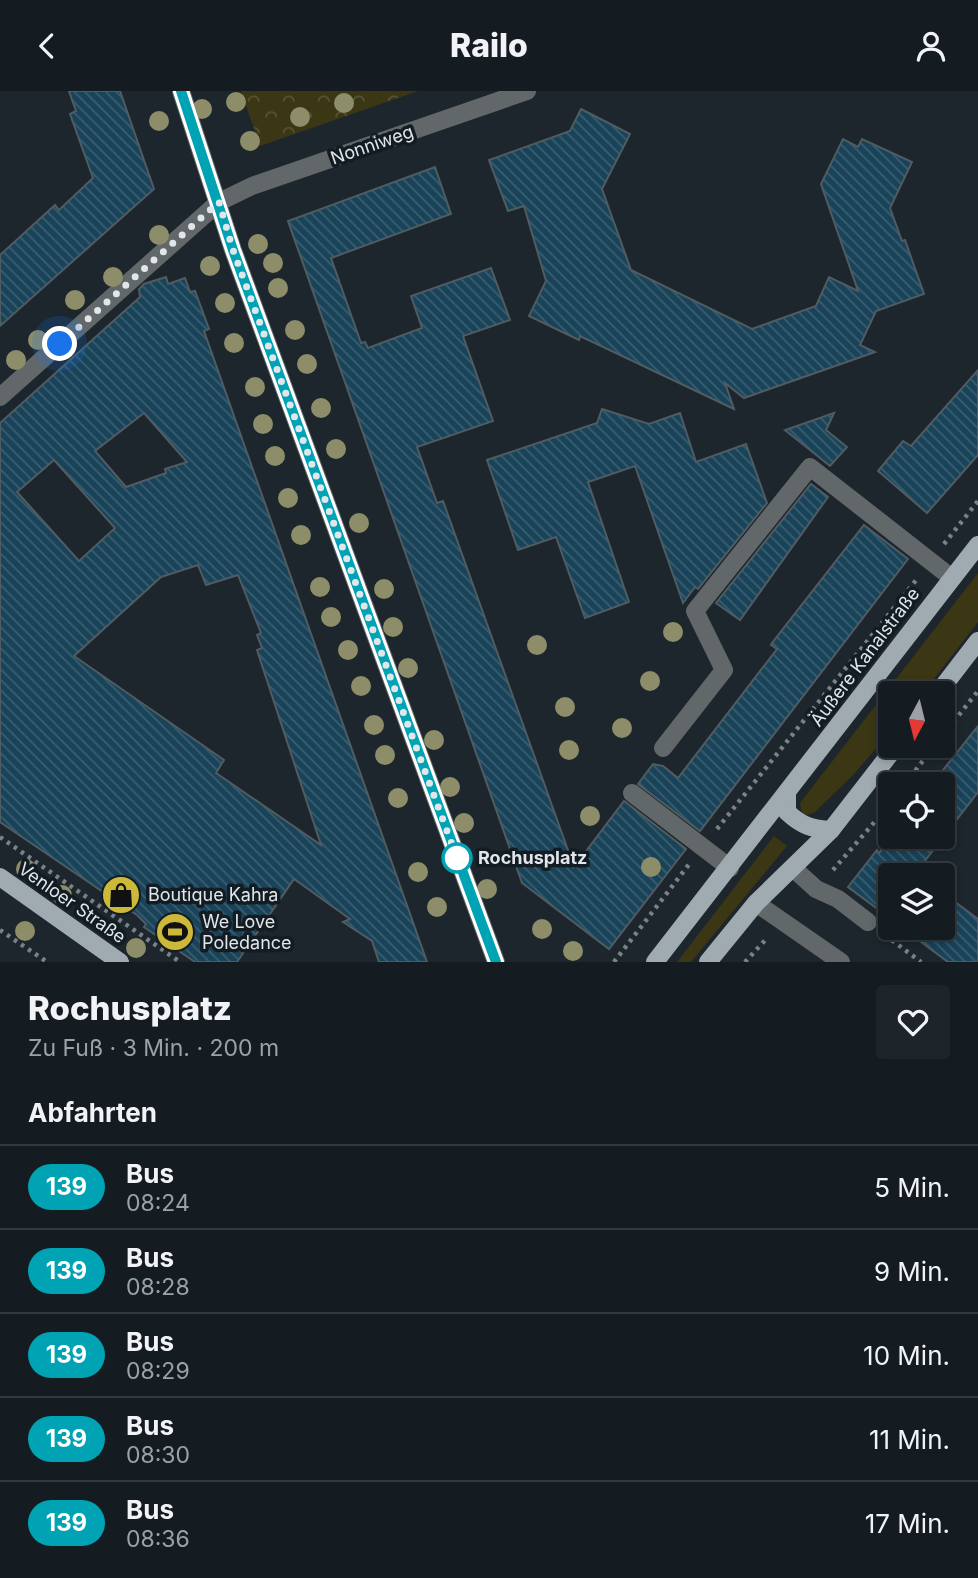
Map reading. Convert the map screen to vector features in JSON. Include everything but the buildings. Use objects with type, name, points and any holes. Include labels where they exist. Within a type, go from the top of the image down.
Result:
[{"type":"main road","name":"Äußere Kanalstraße","points":[[655,962],[978,545]]},
{"type":"main road","points":[[947,681],[978,641]]},
{"type":"main road","points":[[708,962],[756,903],[831,830],[887,758]]},
{"type":"main road","points":[[787,795],[787,812],[798,823],[809,828],[831,830]]},
{"type":"main road","name":"Venloer Straße","points":[[0,877],[120,962]]},
{"type":"street","points":[[181,91],[233,250],[496,962]]},
{"type":"street","name":"Nonniweg","points":[[0,397],[219,202],[252,187],[527,91]]},
{"type":"street","points":[[663,748],[724,670],[695,611],[810,467],[952,578]]},
{"type":"street","points":[[632,793],[730,868]]},
{"type":"street","points":[[793,867],[816,889],[838,898],[868,922]]},
{"type":"street","points":[[756,903],[841,962]]},
{"type":"path","points":[[614,962],[702,847],[978,501]]},
{"type":"path","points":[[956,719],[978,691]]},
{"type":"path","points":[[914,772],[925,758]]},
{"type":"path","points":[[0,837],[180,962]]},
{"type":"path","points":[[868,922],[921,962]]},
{"type":"path","points":[[0,930],[47,962]]},
{"type":"green space","points":[[241,91],[418,91],[260,146]]},
{"type":"green space","points":[[978,573],[978,622],[932,681],[894,681]]},
{"type":"green space","points":[[878,702],[878,746],[815,812],[807,815],[802,813],[800,803]]},
{"type":"green space","points":[[774,836],[787,846],[691,962],[677,962]]},
{"type":"bus line","name":"139","points":[[181,91],[233,250],[496,962]]},
{"type":"place","name":"Rochusplatz","points":[[457,858]]},
{"type":"place","name":"Boutique Kahra","points":[[121,895]]},
{"type":"place","name":"We Love Poledance","points":[[175,932]]},
{"type":"route","points":[[60,344],[219,202],[233,250],[457,858]]}]
